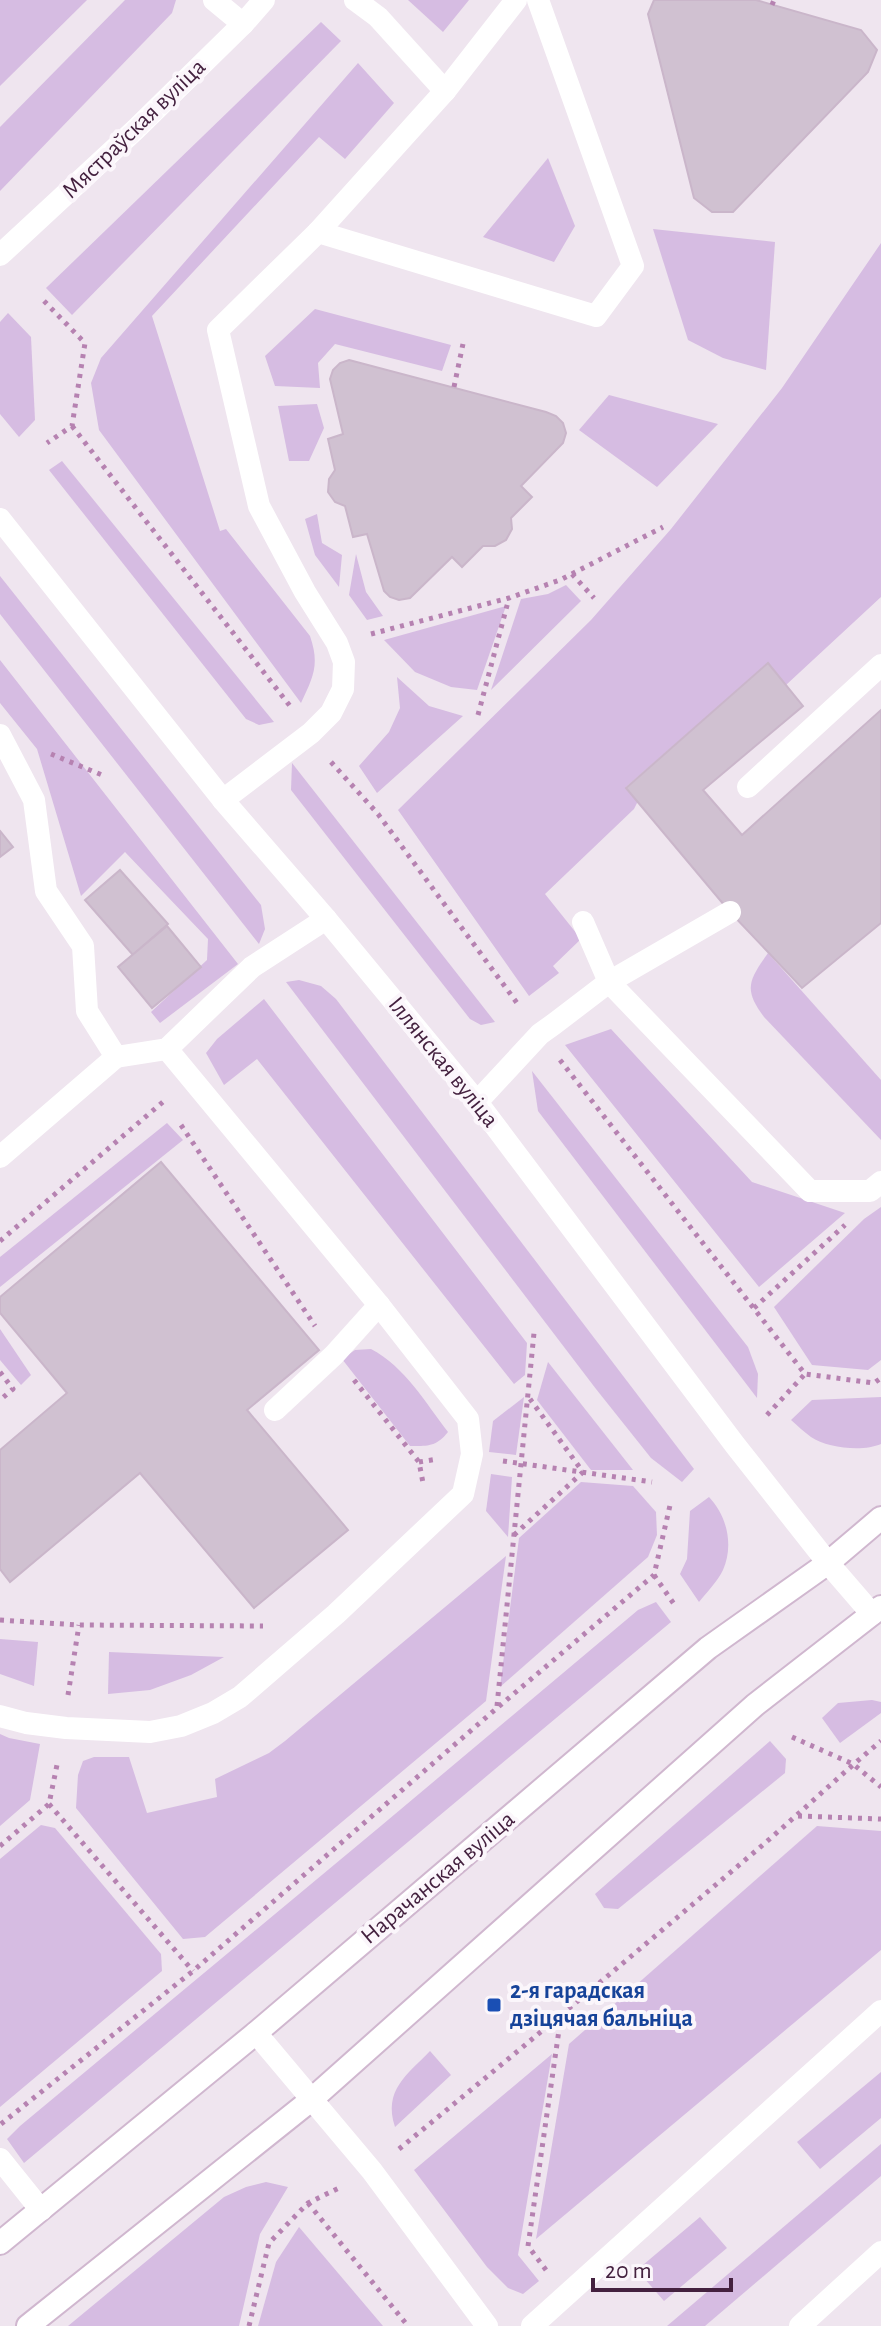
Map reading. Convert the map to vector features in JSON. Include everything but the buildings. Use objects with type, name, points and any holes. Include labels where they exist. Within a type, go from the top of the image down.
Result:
[{"type":"main road","points":[[214,0],[243,24]]},
{"type":"main road","name":"Мястраўская вуліца","points":[[0,255],[136,129],[264,0]]},
{"type":"main road","points":[[355,0],[378,17],[445,91]]},
{"type":"main road","points":[[223,800],[311,733],[331,713],[343,689],[344,662],[337,643],[305,592],[259,506],[218,330],[318,232],[445,91],[516,0]]},
{"type":"main road","points":[[318,232],[596,316],[633,266],[538,0]]},
{"type":"main road","name":"Іллянская вуліца","points":[[0,519],[223,800],[477,1102],[725,1432],[828,1563],[878,1615]]},
{"type":"main road","points":[[748,787],[881,665]]},
{"type":"main road","points":[[0,735],[34,800],[46,891],[83,946],[87,1011],[116,1057]]},
{"type":"main road","points":[[477,1102],[540,1034],[609,982],[730,912]]},
{"type":"main road","points":[[0,1157],[116,1057],[167,1049],[252,967],[326,919]]},
{"type":"main road","points":[[583,922],[609,982],[810,1191],[870,1191],[881,1182]]},
{"type":"main road","points":[[0,1716],[66,1728],[150,1732],[181,1726],[213,1713],[240,1697],[336,1614],[463,1494],[472,1454],[468,1419],[379,1305],[167,1049]]},
{"type":"main road","points":[[275,1410],[334,1355],[379,1305]]},
{"type":"main road","name":"Нарачанская вуліца","points":[[0,2243],[256,2033],[708,1648],[828,1563],[881,1518]]},
{"type":"main road","points":[[28,2326],[311,2100],[755,1705],[878,1615]]},
{"type":"main road","points":[[532,2326],[881,2011]]},
{"type":"main road","points":[[256,2033],[372,2171],[487,2326]]},
{"type":"main road","points":[[0,2159],[41,2210]]},
{"type":"main road","points":[[800,2326],[881,2252]]},
{"type":"path","points":[[44,301],[85,343],[72,426],[311,733],[322,752],[378,814],[540,1034],[805,1374],[874,1383],[881,1378]]},
{"type":"path","points":[[454,387],[464,339]]},
{"type":"path","points":[[47,443],[72,426]]},
{"type":"path","points":[[369,647],[367,635],[509,598],[560,580],[663,527]]},
{"type":"path","points":[[572,574],[594,598]]},
{"type":"path","points":[[478,715],[509,598]]},
{"type":"path","points":[[0,1241],[164,1101],[334,1355],[419,1462],[424,1489]]},
{"type":"path","points":[[754,1308],[846,1224]]},
{"type":"path","points":[[497,1708],[534,1333]]},
{"type":"path","points":[[0,1372],[13,1389],[0,1400]]},
{"type":"path","points":[[767,1415],[805,1374]]},
{"type":"path","points":[[529,1399],[583,1472]]},
{"type":"path","points":[[419,1462],[472,1454],[520,1465],[652,1482]]},
{"type":"path","points":[[514,1535],[583,1472]]},
{"type":"path","points":[[0,2125],[193,1971],[654,1575],[671,1501]]},
{"type":"path","points":[[654,1575],[676,1607]]},
{"type":"path","points":[[0,1620],[79,1625],[263,1626],[253,1636]]},
{"type":"path","points":[[792,1737],[853,1764],[881,1787]]},
{"type":"path","points":[[249,2326],[269,2243],[308,2203],[372,2171],[797,1816],[881,1741]]},
{"type":"path","points":[[49,1804],[193,1971]]},
{"type":"path","points":[[797,1816],[881,1819]]},
{"type":"path","points":[[561,2015],[528,2246],[566,2297]]},
{"type":"path","points":[[308,2203],[408,2326]]},
{"type":"shaded area","points":[[0,0],[87,0],[0,86]]},
{"type":"shaded area","points":[[125,0],[176,0],[172,13],[0,191],[0,127]]},
{"type":"shaded area","points":[[408,0],[469,0],[443,32]]},
{"type":"shaded area","points":[[321,22],[341,41],[72,315],[46,288]]},
{"type":"shaded area","points":[[358,63],[394,103],[345,159],[319,137],[152,316],[220,531],[226,529],[310,636],[314,671],[301,703],[99,430],[91,383],[101,358]]},
{"type":"shaded area","points":[[548,158],[575,226],[554,262],[483,237]]},
{"type":"shaded area","points":[[653,229],[775,242],[766,370],[723,358],[688,340]]},
{"type":"shaded area","points":[[881,243],[881,597],[786,685],[768,663],[626,787],[638,801],[634,809],[545,894],[581,939],[553,966],[559,973],[529,996],[398,810],[591,620],[671,529],[782,388]]},
{"type":"shaded area","points":[[315,309],[451,345],[442,371],[335,344],[318,363],[320,388],[275,386],[265,356]]},
{"type":"shaded area","points":[[8,313],[31,337],[35,420],[19,437],[0,414],[0,322]]},
{"type":"shaded area","points":[[609,395],[718,424],[657,487],[579,430]]},
{"type":"shaded area","points":[[317,404],[324,428],[309,461],[289,461],[278,406]]},
{"type":"shaded area","points":[[62,461],[274,722],[259,725],[246,719],[49,470]]},
{"type":"shaded area","points":[[317,514],[322,543],[342,555],[339,587],[315,555],[305,519]]},
{"type":"shaded area","points":[[356,554],[366,592],[383,616],[367,620],[349,595]]},
{"type":"shaded area","points":[[0,576],[261,905],[265,929],[259,944],[0,614]]},
{"type":"shaded area","points":[[566,585],[581,601],[491,690],[521,599],[548,594]]},
{"type":"shaded area","points":[[506,606],[477,690],[451,687],[415,672],[384,640]]},
{"type":"shaded area","points":[[0,660],[238,964],[160,1023],[151,1012],[207,960],[208,939],[125,852],[81,896],[37,749],[0,703]]},
{"type":"shaded area","points":[[397,677],[429,706],[463,716],[377,793],[359,766],[389,732],[400,708]]},
{"type":"shaded area","points":[[292,763],[495,1022],[481,1025],[470,1019],[291,790]]},
{"type":"shaded area","points":[[768,953],[881,1080],[881,1140],[757,1007],[751,985],[756,970]]},
{"type":"shaded area","points":[[299,980],[321,986],[336,999],[694,1469],[682,1482],[651,1458],[596,1389],[286,982]]},
{"type":"shaded area","points":[[264,999],[527,1343],[525,1375],[514,1384],[257,1059],[224,1085],[206,1053],[217,1039]]},
{"type":"shaded area","points":[[611,1029],[752,1182],[845,1213],[759,1287],[565,1045]]},
{"type":"shaded area","points":[[532,1071],[748,1347],[758,1374],[757,1398],[538,1111]]},
{"type":"shaded area","points":[[167,1123],[183,1140],[0,1287],[0,1257]]},
{"type":"shaded area","points":[[881,1207],[881,1360],[868,1370],[812,1365],[774,1307],[864,1219]]},
{"type":"shaded area","points":[[0,1329],[31,1375],[21,1385],[0,1360]]},
{"type":"shaded area","points":[[371,1349],[394,1365],[422,1397],[448,1432],[440,1441],[427,1446],[410,1446],[342,1359],[355,1350]]},
{"type":"shaded area","points":[[548,1362],[633,1470],[591,1470],[537,1400]]},
{"type":"shaded area","points":[[524,1397],[516,1455],[489,1452],[493,1421]]},
{"type":"shaded area","points":[[881,1397],[881,1444],[855,1448],[826,1444],[811,1437],[791,1420],[812,1400]]},
{"type":"shaded area","points":[[491,1474],[512,1477],[508,1537],[486,1511]]},
{"type":"shaded area","points":[[581,1482],[633,1486],[656,1512],[657,1535],[648,1557],[500,1687],[519,1538]]},
{"type":"shaded area","points":[[709,1497],[724,1522],[728,1551],[721,1574],[699,1602],[680,1574],[687,1559],[690,1511]]},
{"type":"shaded area","points":[[506,1556],[486,1701],[205,1937],[183,1939],[76,1808],[78,1775],[83,1761],[94,1757],[129,1757],[147,1813],[217,1797],[215,1779],[269,1753],[285,1741]]},
{"type":"shaded area","points":[[656,1602],[671,1622],[24,2163],[7,2139],[20,2126],[638,1610]]},
{"type":"shaded area","points":[[0,1639],[38,1642],[34,1686],[0,1674]]},
{"type":"shaded area","points":[[109,1652],[224,1657],[191,1675],[150,1690],[108,1694]]},
{"type":"shaded area","points":[[881,1702],[881,1713],[840,1743],[822,1718],[838,1703]]},
{"type":"shaded area","points":[[0,1734],[40,1744],[30,1800],[0,1826]]},
{"type":"shaded area","points":[[770,1741],[786,1759],[785,1773],[618,1909],[604,1908],[595,1894]]},
{"type":"shaded area","points":[[41,1825],[55,1828],[161,1954],[162,1971],[0,2107],[0,1859]]},
{"type":"shaded area","points":[[817,1826],[881,1831],[881,1950],[536,2239],[569,2044]]},
{"type":"shaded area","points":[[430,2051],[451,2075],[395,2127],[392,2103],[399,2084]]},
{"type":"shaded area","points":[[552,2054],[518,2255],[539,2281],[523,2294],[508,2288],[487,2267],[414,2170]]},
{"type":"shaded area","points":[[881,2072],[881,2118],[820,2169],[797,2142]]},
{"type":"shaded area","points":[[881,2144],[881,2176],[705,2326],[667,2326]]},
{"type":"shaded area","points":[[266,2182],[288,2187],[260,2234],[239,2326],[68,2326],[224,2197]]},
{"type":"shaded area","points":[[700,2217],[727,2248],[664,2301],[637,2270]]},
{"type":"shaded area","points":[[299,2227],[383,2326],[258,2326],[276,2262]]},
{"type":"place","name":"2-я гарадская дзіцячая бальніца","points":[[494,2005]]}]
